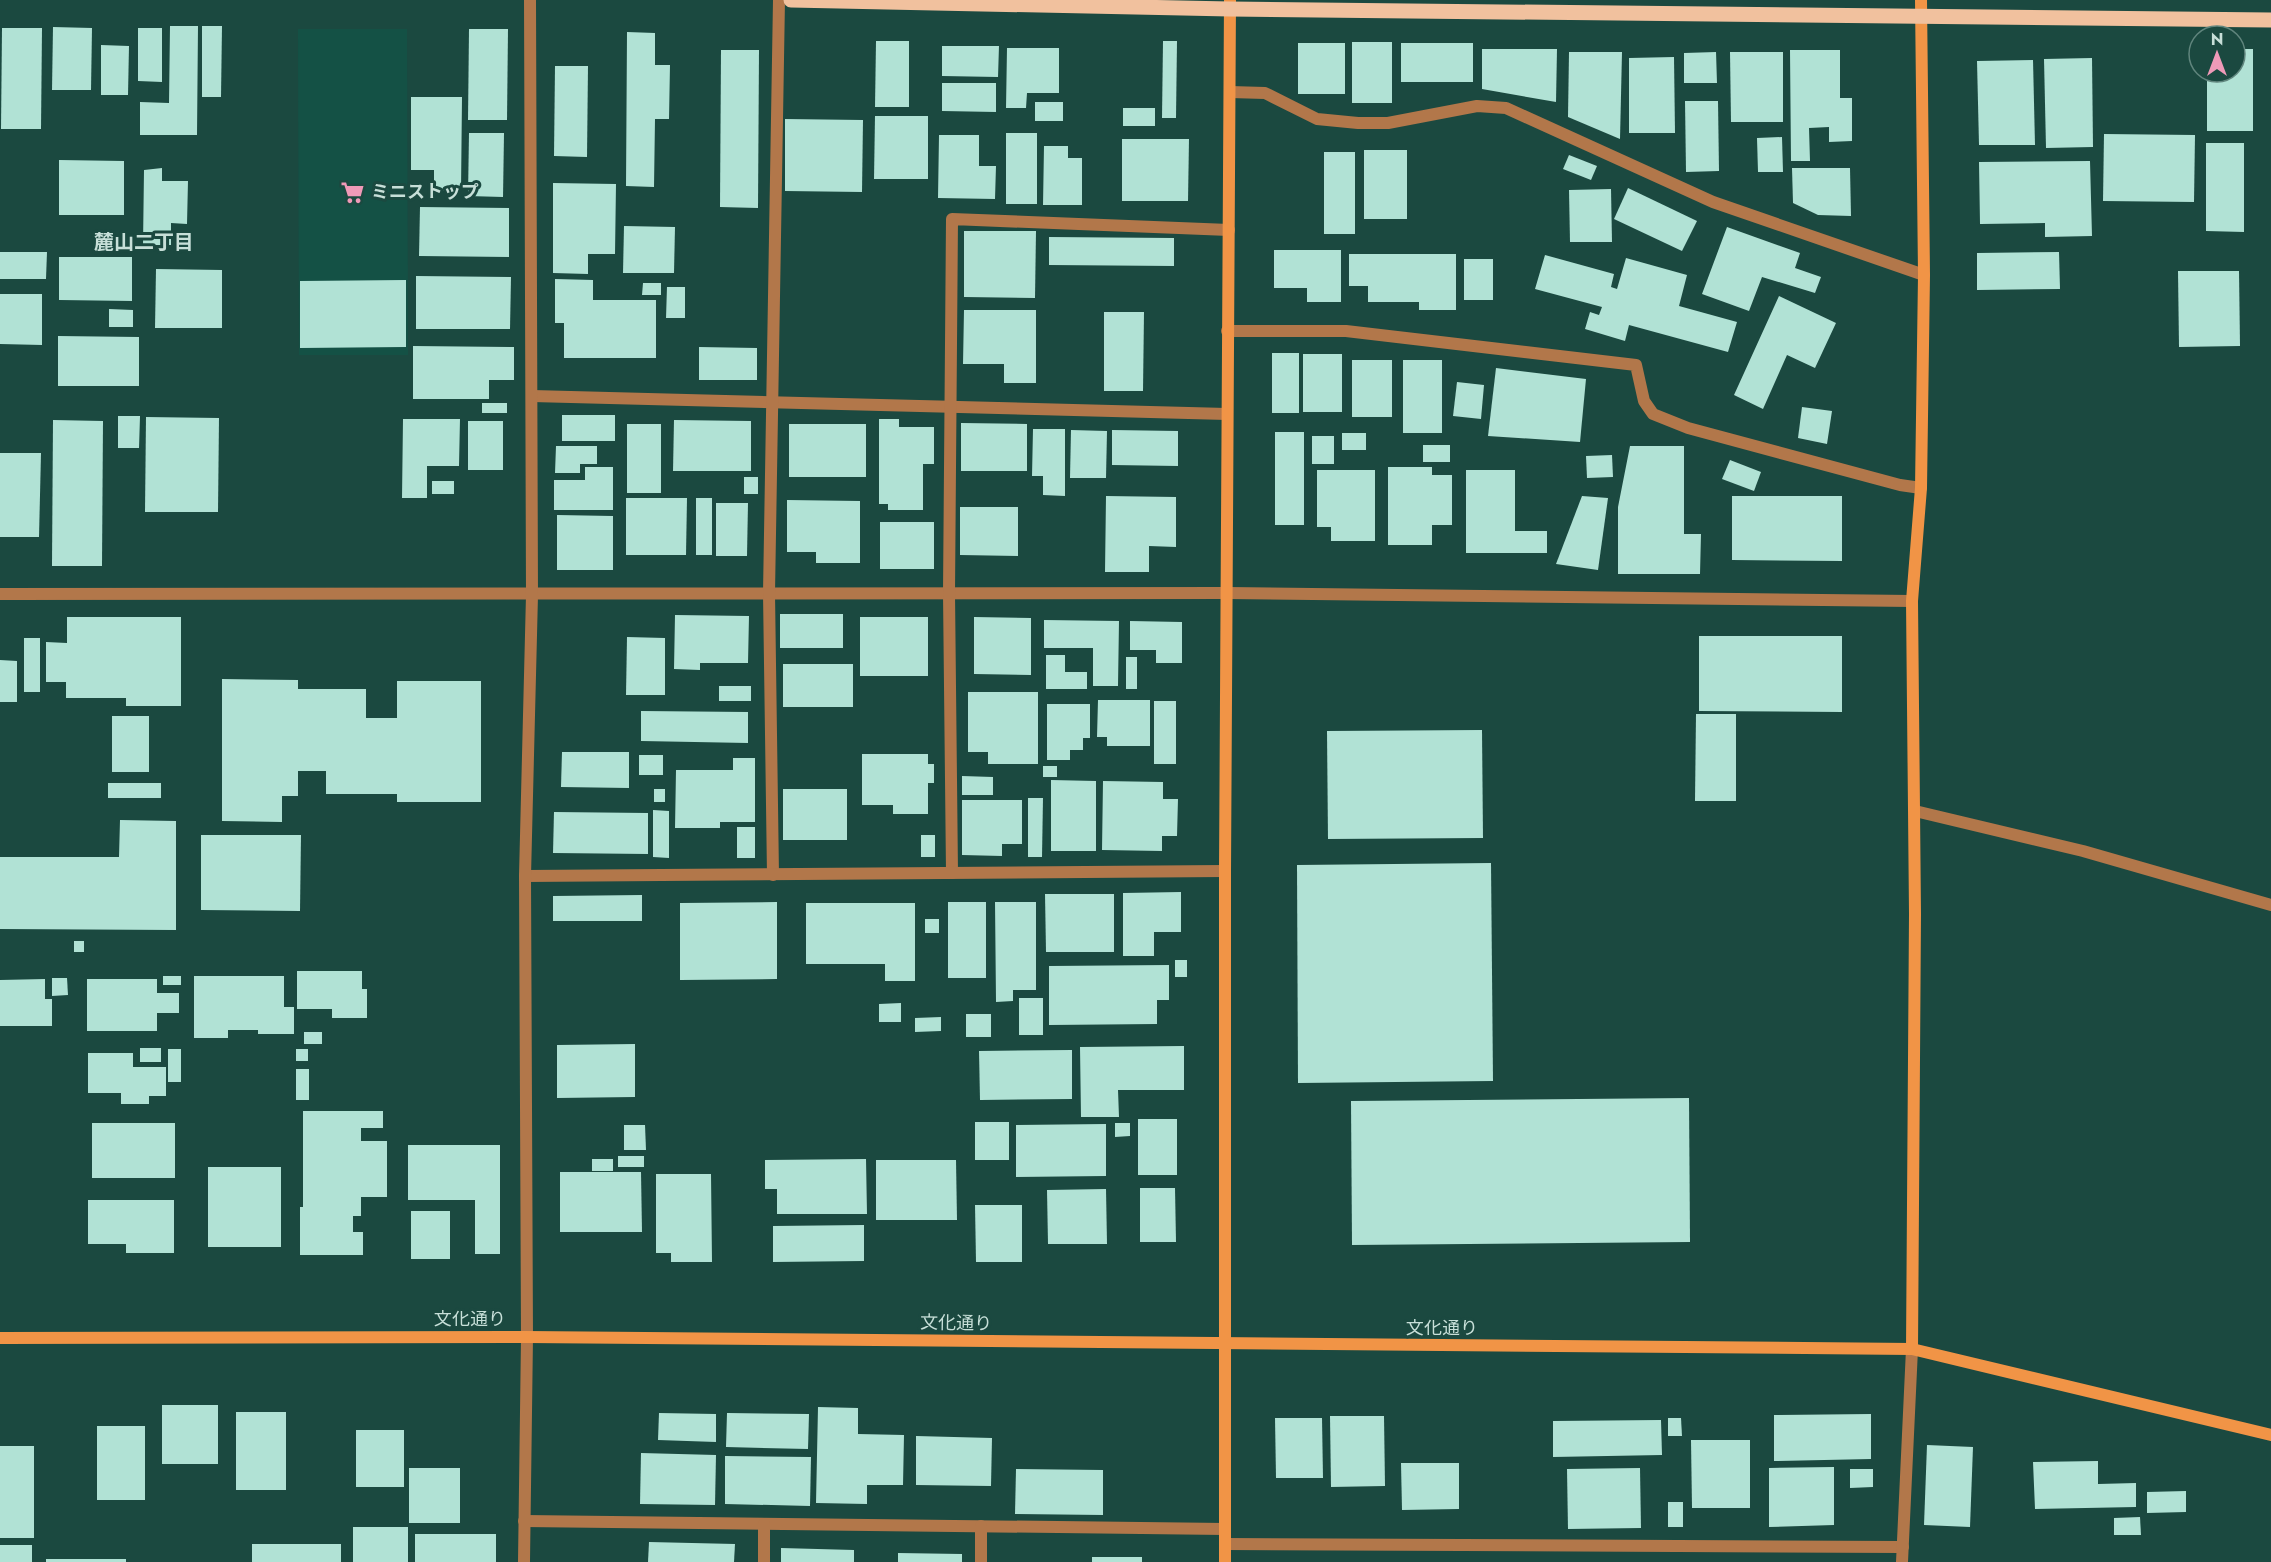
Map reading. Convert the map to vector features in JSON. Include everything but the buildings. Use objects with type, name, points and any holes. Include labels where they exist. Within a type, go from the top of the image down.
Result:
[{"type":"main road","points":[[791,0],[1921,7],[2271,20]]},
{"type":"street","points":[[524,1562],[527,1337],[525,876],[532,595],[530,0]]},
{"type":"street","points":[[773,875],[769,593],[779,0]]},
{"type":"street","points":[[1225,1562],[1225,871],[1230,4]]},
{"type":"street","points":[[1902,1562],[1911,1349],[1915,812],[1912,601],[1921,488],[1924,275],[1921,7]]},
{"type":"street","points":[[1230,92],[1264,93],[1317,119],[1358,123],[1388,123],[1477,106],[1506,108],[1713,202],[1924,275]]},
{"type":"street","points":[[952,873],[949,593],[952,219],[1228,230]]},
{"type":"street","points":[[1227,331],[1346,331],[1636,365],[1644,401],[1653,414],[1688,428],[1900,486],[1921,488]]},
{"type":"street","points":[[532,396],[1227,414]]},
{"type":"street","points":[[0,594],[1227,593],[1912,601]]},
{"type":"street","points":[[1915,812],[2083,851],[2271,905]]},
{"type":"street","points":[[525,876],[1225,871]]},
{"type":"street","name":"文化通り","points":[[0,1338],[527,1337],[1911,1349],[2271,1435]]},
{"type":"street","points":[[524,1521],[1225,1529]]},
{"type":"street","points":[[764,1524],[764,1562]]},
{"type":"street","points":[[981,1526],[981,1562]]},
{"type":"street","points":[[1225,1544],[1903,1547]]},
{"type":"shaded area","name":"ミニストップ","points":[[298,29],[407,29],[408,355],[299,355]]},
{"type":"place","name":"ミニストップ","points":[[353,192]]},
{"type":"district","name":"麓山二丁目","points":[[144,242]]}]
